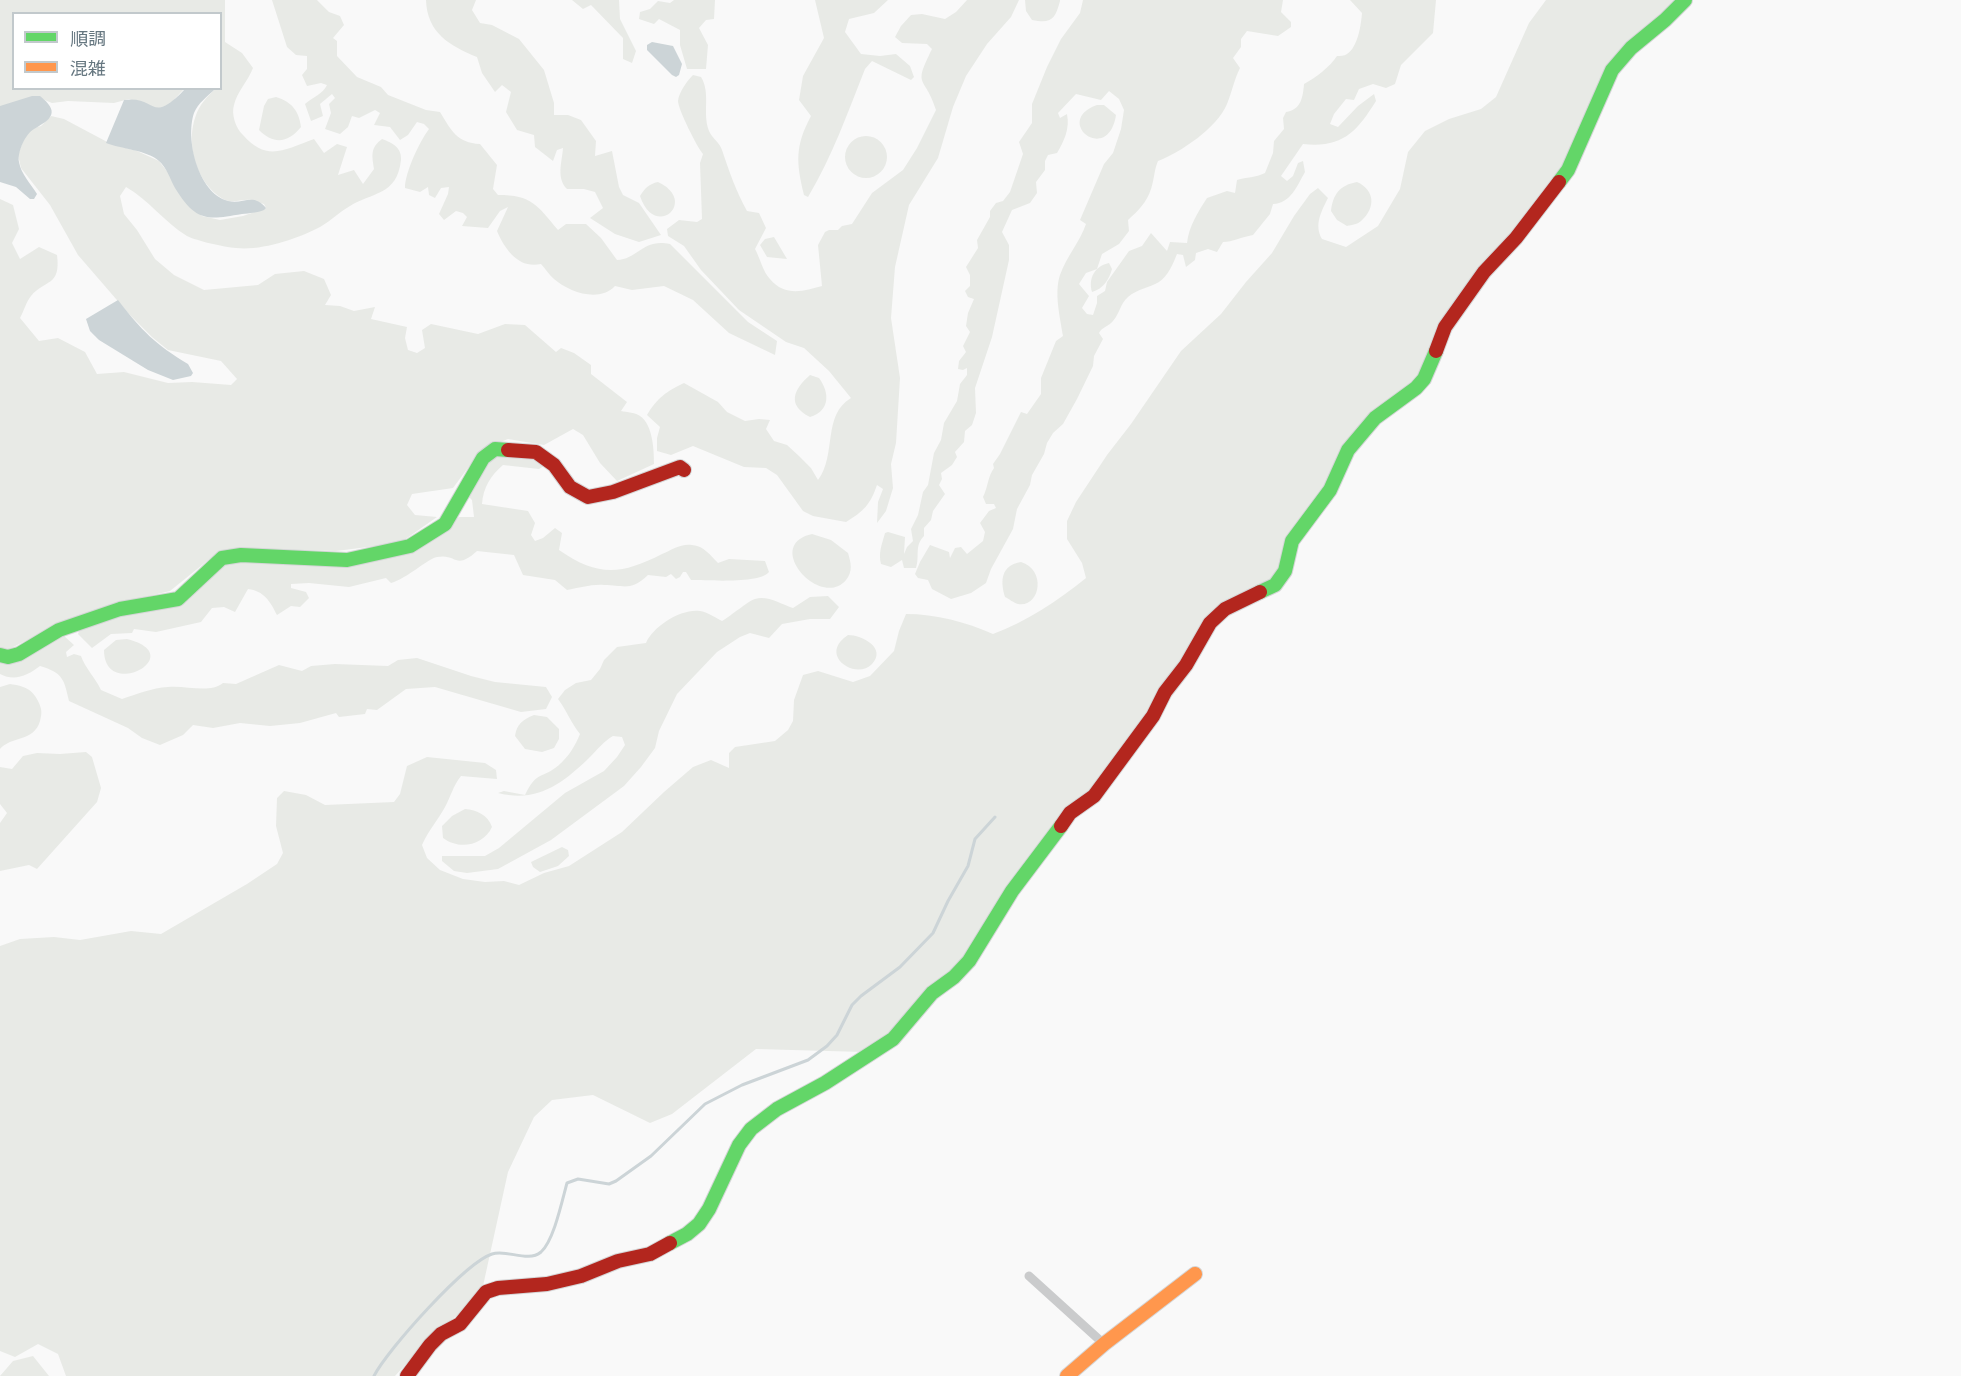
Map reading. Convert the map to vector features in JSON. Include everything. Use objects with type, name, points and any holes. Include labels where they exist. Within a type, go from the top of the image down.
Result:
[{"type":"street","points":[[407,1376],[430,1345],[441,1334],[460,1324],[486,1292],[498,1288],[547,1284],[580,1276],[618,1261],[650,1254],[687,1234],[699,1224],[709,1209],[739,1145],[751,1129],[777,1109],[825,1083],[893,1039],[932,993],[954,977],[969,961],[1012,891],[1070,813],[1094,796],[1153,716],[1165,692],[1186,665],[1210,623],[1225,609],[1275,585],[1285,571],[1292,541],[1330,490],[1348,450],[1375,418],[1416,388],[1424,379],[1445,327],[1484,272],[1516,238],[1568,170],[1612,70],[1631,48],[1685,0]]},
{"type":"street","points":[[0,655],[8,657],[19,654],[59,630],[120,609],[178,599],[222,558],[242,555],[347,560],[410,546],[445,524],[483,458],[495,449],[536,452],[554,465],[570,487],[588,497],[613,492],[680,467],[684,470]]},
{"type":"street","points":[[1067,1376],[1104,1344],[1195,1274]]},
{"type":"street","points":[[1029,1276],[1104,1344]]},
{"type":"shaded area","points":[[0,0],[225,0],[225,42],[242,53],[253,68],[235,100],[233,109],[238,129],[243,135],[260,149],[268,151],[285,150],[314,139],[324,153],[337,144],[347,147],[338,175],[354,170],[363,184],[374,169],[373,152],[382,139],[393,144],[400,152],[399,172],[389,187],[358,201],[320,227],[301,236],[256,248],[218,245],[187,236],[126,187],[120,196],[124,214],[155,259],[174,275],[204,290],[258,285],[275,274],[304,271],[324,279],[331,295],[325,305],[340,306],[354,311],[375,307],[371,319],[407,327],[405,338],[408,350],[417,353],[425,348],[422,330],[431,324],[478,334],[505,324],[525,325],[556,352],[561,348],[574,353],[591,365],[591,374],[627,402],[621,411],[636,414],[644,420],[652,438],[654,464],[617,481],[600,463],[583,435],[573,429],[544,445],[508,439],[482,449],[453,488],[412,494],[407,505],[415,515],[437,517],[400,543],[336,551],[256,549],[217,553],[170,591],[128,601],[56,626],[9,649],[0,648],[0,199],[13,205],[19,229],[12,243],[20,259],[39,247],[57,255],[57,273],[51,281],[31,296],[20,318],[39,341],[58,338],[85,352],[97,374],[124,372],[168,383],[231,385],[237,379],[221,361],[168,350],[129,314],[78,255],[50,205],[21,168],[18,155],[27,130],[41,126],[51,116],[64,119],[111,144],[137,151],[159,161],[202,216],[220,220],[243,216],[266,208],[264,204],[253,200],[223,199],[206,183],[195,162],[192,138],[196,115],[214,90],[222,90],[222,12],[12,12],[12,90],[183,90],[170,104],[157,109],[129,99],[114,103],[68,101],[52,103],[40,98],[0,108]]},
{"type":"shaded area","points":[[272,0],[317,0],[329,12],[340,16],[344,25],[333,38],[337,41],[337,56],[357,77],[381,87],[388,95],[426,110],[440,112],[451,130],[460,138],[480,144],[497,165],[493,189],[498,195],[519,197],[533,203],[558,230],[566,224],[586,224],[601,238],[617,260],[624,259],[653,244],[670,244],[748,322],[777,341],[775,355],[729,333],[693,300],[664,286],[632,290],[615,286],[601,294],[593,295],[584,294],[560,284],[541,264],[526,264],[520,261],[504,245],[497,231],[508,207],[500,211],[488,228],[462,226],[467,217],[456,211],[444,220],[439,214],[449,187],[441,188],[435,198],[429,195],[428,187],[420,192],[405,188],[407,174],[421,141],[429,129],[417,122],[408,135],[400,140],[390,127],[374,125],[380,113],[375,110],[359,118],[352,116],[348,127],[340,134],[325,129],[331,113],[329,104],[335,98],[332,94],[320,104],[323,116],[311,121],[305,104],[327,85],[321,83],[307,86],[302,75],[307,69],[307,56],[296,55],[287,47]]},
{"type":"shaded area","points":[[426,0],[476,0],[472,10],[480,23],[492,25],[519,39],[544,70],[554,103],[554,115],[568,115],[581,120],[596,141],[595,156],[612,151],[619,187],[623,195],[639,203],[661,235],[639,242],[615,234],[590,218],[603,208],[595,192],[584,189],[567,189],[564,185],[560,170],[563,148],[557,150],[553,161],[535,147],[534,135],[517,130],[506,112],[511,92],[502,85],[495,92],[482,73],[477,57],[449,43],[435,30],[427,11]]},
{"type":"shaded area","points":[[572,0],[619,0],[620,19],[636,51],[632,63],[623,59],[623,38],[591,5],[583,9]]},
{"type":"shaded area","points":[[674,0],[715,0],[714,19],[706,20],[699,28],[708,45],[706,69],[687,69],[680,45],[680,30],[659,19],[654,24],[639,19],[640,12],[650,9],[658,1],[670,3]]},
{"type":"shaded area","points":[[815,0],[888,0],[874,13],[849,19],[845,32],[861,54],[880,56],[896,54],[910,66],[914,77],[911,80],[872,61],[865,69],[832,150],[808,197],[804,195],[801,183],[798,154],[802,136],[811,116],[799,100],[803,76],[824,38]]},
{"type":"shaded area","points":[[967,0],[1019,0],[1011,17],[987,44],[966,76],[953,107],[938,158],[909,205],[895,267],[891,318],[900,378],[896,443],[891,464],[893,488],[886,511],[877,523],[878,502],[883,489],[877,485],[866,507],[846,522],[813,516],[803,511],[777,475],[766,468],[744,467],[693,446],[671,455],[657,451],[660,427],[647,415],[663,396],[684,383],[718,402],[727,412],[745,421],[770,420],[766,429],[774,441],[787,445],[811,468],[818,480],[827,459],[836,414],[851,398],[829,371],[804,348],[786,342],[739,310],[701,270],[684,246],[668,236],[667,229],[679,220],[697,222],[702,219],[700,163],[703,154],[688,128],[678,101],[686,83],[693,75],[701,77],[704,83],[709,131],[721,147],[747,211],[759,213],[766,228],[755,249],[763,269],[776,285],[788,290],[802,291],[822,286],[818,245],[825,232],[852,224],[872,193],[903,170],[936,110],[922,81],[923,70],[932,49],[927,44],[902,43],[895,37],[911,15],[922,14],[945,19],[956,12]]},
{"type":"shaded area","points":[[1025,0],[1060,1],[1052,19],[1044,21],[1032,20],[1026,11]]},
{"type":"shaded area","points":[[1083,0],[1283,0],[1281,12],[1291,22],[1291,27],[1278,36],[1247,31],[1241,39],[1241,47],[1233,58],[1240,68],[1222,113],[1197,138],[1177,152],[1158,161],[1147,198],[1128,220],[1129,231],[1119,244],[1102,254],[1097,269],[1086,273],[1079,284],[1089,296],[1082,308],[1087,314],[1093,315],[1097,296],[1105,291],[1107,282],[1129,251],[1142,246],[1151,233],[1167,251],[1170,242],[1187,243],[1192,225],[1207,198],[1227,191],[1235,193],[1237,180],[1265,173],[1273,153],[1274,141],[1284,129],[1283,118],[1286,112],[1298,106],[1304,84],[1322,72],[1337,56],[1347,54],[1354,46],[1360,29],[1362,13],[1350,0],[1436,0],[1433,33],[1401,65],[1395,84],[1386,88],[1373,84],[1359,89],[1354,100],[1346,99],[1334,114],[1330,124],[1338,127],[1358,106],[1374,94],[1376,101],[1362,122],[1347,136],[1338,141],[1317,145],[1303,144],[1281,176],[1287,181],[1293,176],[1298,163],[1303,161],[1305,172],[1299,183],[1289,197],[1273,204],[1270,214],[1253,235],[1223,242],[1217,252],[1208,249],[1196,253],[1195,260],[1186,267],[1183,255],[1177,254],[1170,270],[1162,279],[1135,292],[1125,300],[1113,321],[1099,333],[1103,339],[1094,356],[1093,366],[1063,424],[1053,433],[1047,443],[1044,454],[1032,475],[1030,485],[1017,509],[1013,529],[986,583],[971,593],[951,599],[932,589],[928,580],[918,578],[915,574],[930,545],[949,552],[950,558],[955,548],[961,547],[967,554],[983,541],[985,532],[980,523],[989,511],[996,508],[994,504],[986,504],[983,497],[994,468],[993,464],[1021,412],[1027,414],[1041,394],[1041,378],[1056,341],[1063,336],[1058,297],[1060,275],[1086,224],[1080,220],[1104,164],[1113,153],[1121,129],[1124,110],[1119,99],[1109,91],[1101,100],[1076,94],[1058,113],[1060,118],[1067,114],[1068,119],[1062,144],[1057,153],[1048,155],[1045,170],[1036,182],[1037,193],[1030,203],[1012,210],[1002,232],[1009,245],[1009,260],[992,337],[975,388],[976,413],[972,425],[965,431],[964,442],[955,452],[957,457],[952,465],[941,473],[942,479],[939,485],[945,494],[924,528],[924,536],[918,547],[916,568],[904,568],[902,560],[891,567],[881,564],[881,548],[885,533],[888,532],[905,537],[904,554],[913,541],[911,529],[918,515],[923,492],[928,485],[934,453],[941,440],[944,423],[957,401],[960,384],[967,375],[967,368],[958,369],[959,361],[966,352],[963,346],[970,332],[966,326],[974,299],[968,297],[965,291],[970,286],[970,275],[966,267],[978,248],[977,240],[990,217],[990,211],[1010,192],[1023,154],[1019,142],[1032,123],[1032,104],[1061,39],[1080,13]]},
{"type":"shaded area","points":[[1546,0],[1678,0],[1631,42],[1563,170],[1516,231],[1423,373],[1409,389],[1379,410],[1272,583],[1226,604],[1151,711],[964,959],[891,1036],[864,1052],[756,1049],[672,1114],[650,1123],[593,1095],[552,1100],[534,1117],[508,1172],[483,1286],[461,1312],[430,1338],[395,1376],[66,1376],[58,1354],[38,1344],[15,1357],[0,1351],[0,946],[20,939],[54,937],[80,940],[131,931],[161,934],[277,864],[283,853],[276,826],[277,798],[284,791],[306,795],[325,805],[394,802],[400,794],[407,766],[427,757],[485,763],[496,770],[497,779],[461,776],[422,845],[427,858],[440,870],[463,879],[485,882],[504,881],[519,885],[544,873],[569,866],[622,832],[693,767],[711,760],[729,768],[729,753],[735,747],[775,741],[788,730],[793,721],[794,700],[803,675],[818,671],[853,682],[870,676],[894,651],[906,614],[951,619],[993,634],[1042,610],[1086,578],[1082,563],[1067,539],[1067,521],[1076,502],[1181,351],[1221,314],[1272,253],[1310,194],[1318,188],[1328,198],[1319,224],[1322,239],[1346,247],[1378,226],[1400,189],[1408,152],[1425,131],[1449,119],[1481,109],[1496,97],[1529,23]]},
{"type":"shaded area","points":[[652,42],[673,46],[682,64],[679,75],[676,77],[672,75],[647,50],[647,45]]},
{"type":"shaded area","points":[[184,90],[214,90],[194,113],[191,137],[196,164],[209,188],[218,196],[233,202],[257,201],[266,208],[264,210],[220,217],[203,216],[196,213],[182,199],[162,164],[154,157],[106,143],[124,100],[143,101],[159,107],[174,100]]},
{"type":"shaded area","points":[[32,96],[40,96],[52,111],[45,122],[28,134],[19,153],[22,171],[37,194],[34,199],[30,199],[16,187],[0,182],[0,106]]},
{"type":"shaded area","points":[[276,97],[294,108],[301,127],[291,136],[281,140],[270,138],[259,130],[264,106],[268,99]]},
{"type":"shaded area","points":[[1097,105],[1104,105],[1116,115],[1111,130],[1103,137],[1095,138],[1087,135],[1081,129],[1080,120],[1085,112]]},
{"type":"shaded area","points":[[866,136],[881,142],[887,157],[881,172],[866,178],[851,172],[845,157],[851,142]]},
{"type":"shaded area","points":[[658,182],[670,190],[675,199],[670,213],[663,216],[655,215],[647,209],[640,196],[648,187]]},
{"type":"shaded area","points":[[1357,182],[1363,185],[1370,194],[1371,205],[1361,221],[1347,226],[1337,220],[1331,211],[1332,205],[1338,191],[1346,185]]},
{"type":"shaded area","points":[[774,237],[787,259],[767,257],[760,245],[765,239]]},
{"type":"shaded area","points":[[1109,263],[1112,269],[1107,280],[1099,289],[1092,292],[1091,282],[1094,273]]},
{"type":"shaded area","points":[[118,300],[150,336],[188,364],[193,373],[191,376],[173,380],[148,370],[99,340],[90,331],[86,319]]},
{"type":"shaded area","points":[[810,375],[819,378],[823,384],[826,401],[825,406],[817,414],[810,417],[798,407],[795,397],[800,386]]},
{"type":"shaded area","points":[[494,456],[527,457],[544,466],[539,469],[503,465],[488,482],[482,504],[528,511],[535,523],[531,535],[535,541],[543,538],[555,528],[562,533],[559,550],[586,565],[598,569],[622,569],[647,561],[677,547],[688,545],[703,549],[718,563],[729,559],[765,561],[769,572],[763,576],[744,580],[691,580],[686,572],[676,579],[671,574],[666,577],[648,575],[631,586],[595,585],[567,590],[555,580],[523,575],[514,555],[477,551],[460,561],[444,556],[433,558],[391,583],[386,578],[349,587],[309,583],[291,584],[291,588],[306,592],[309,598],[300,607],[291,606],[277,615],[266,598],[248,589],[235,612],[224,607],[212,608],[201,622],[156,632],[134,629],[132,633],[111,634],[92,648],[78,634],[80,628],[97,621],[173,603],[222,563],[233,559],[348,563],[412,548],[459,517],[474,517],[472,500],[467,495],[486,463]]},
{"type":"shaded area","points":[[812,534],[831,540],[848,553],[851,564],[850,573],[846,580],[835,587],[823,587],[811,582],[794,561],[793,550],[798,540]]},
{"type":"shaded area","points":[[1021,562],[1035,572],[1038,588],[1026,604],[1018,604],[1005,597],[1003,585],[1004,575],[1009,566]]},
{"type":"shaded area","points":[[828,596],[839,607],[830,619],[810,619],[782,624],[769,638],[750,633],[717,652],[677,694],[659,731],[655,748],[641,767],[624,786],[551,840],[498,869],[467,873],[454,871],[442,861],[442,856],[485,856],[499,848],[565,793],[604,771],[617,757],[625,745],[622,737],[613,736],[559,783],[537,793],[525,795],[536,778],[553,770],[566,758],[580,734],[558,699],[565,690],[576,683],[591,680],[604,660],[617,647],[646,643],[661,625],[685,612],[703,612],[722,621],[748,603],[760,598],[793,608],[810,597]]},
{"type":"shaded area","points":[[63,635],[74,645],[66,652],[67,657],[74,654],[81,656],[101,690],[122,699],[162,688],[204,689],[223,683],[236,684],[279,665],[302,671],[311,666],[335,664],[388,666],[398,660],[417,658],[495,682],[546,687],[552,697],[546,709],[521,712],[435,687],[406,689],[377,710],[367,709],[365,714],[339,717],[336,713],[300,723],[270,726],[240,723],[213,728],[193,725],[183,735],[160,745],[69,701],[66,687],[54,671],[40,666],[26,675],[16,677],[0,674],[0,662],[26,657]]},
{"type":"shaded area","points":[[848,635],[860,637],[871,643],[877,653],[872,664],[857,669],[849,668],[842,663],[836,650],[839,643]]},
{"type":"shaded area","points":[[127,639],[144,646],[150,655],[148,663],[140,670],[128,674],[117,672],[108,665],[104,650],[116,640]]},
{"type":"shaded area","points":[[10,684],[24,687],[34,694],[40,705],[41,716],[33,732],[0,749],[0,687]]},
{"type":"shaded area","points":[[534,715],[547,717],[559,729],[559,739],[554,748],[542,752],[525,749],[515,736],[521,723]]},
{"type":"shaded area","points":[[86,752],[92,757],[101,788],[97,802],[37,869],[29,865],[0,871],[0,823],[7,813],[0,804],[0,767],[12,769],[23,756],[37,753]]},
{"type":"shaded area","points":[[504,791],[525,795],[512,795],[498,793]]},
{"type":"shaded area","points":[[465,809],[485,816],[492,827],[477,842],[463,845],[449,842],[443,838],[442,826],[452,816]]},
{"type":"shaded area","points":[[562,847],[568,850],[569,856],[558,866],[540,872],[533,867],[531,862]]},
{"type":"shaded area","points":[[33,1356],[49,1376],[0,1376],[13,1361]]},
{"type":"waterway","points":[[374,1376],[382,1363],[428,1308],[446,1289],[480,1261],[498,1253],[530,1256],[541,1252],[554,1230],[567,1183],[578,1179],[609,1184],[616,1181],[651,1156],[705,1104],[742,1085],[808,1060],[827,1046],[837,1035],[852,1005],[900,967],[933,933],[968,866],[975,839],[995,817]]},
{"type":"traffic: fast","points":[[1559,182],[1568,170],[1612,70],[1631,48],[1685,0]]},
{"type":"traffic: fast","points":[[1260,592],[1275,585],[1285,571],[1292,541],[1330,490],[1348,450],[1375,418],[1416,388],[1424,379],[1436,351]]},
{"type":"traffic: fast","points":[[0,655],[8,657],[19,654],[59,630],[120,609],[178,599],[222,558],[241,555],[347,560],[410,546],[445,524],[483,458],[495,449],[508,450]]},
{"type":"traffic: fast","points":[[670,1243],[699,1224],[709,1209],[739,1145],[751,1129],[777,1109],[825,1083],[893,1039],[932,993],[954,977],[969,961],[1012,891],[1061,826]]},
{"type":"traffic: slow","points":[[1067,1376],[1104,1344],[1195,1274]]},
{"type":"traffic: jam","points":[[1436,351],[1445,327],[1484,272],[1516,238],[1559,182]]},
{"type":"traffic: jam","points":[[508,450],[536,452],[554,465],[570,487],[588,497],[613,492],[680,467],[684,470]]},
{"type":"traffic: jam","points":[[1061,826],[1070,813],[1094,796],[1153,716],[1165,692],[1186,665],[1210,623],[1225,609],[1260,592]]},
{"type":"traffic: jam","points":[[407,1376],[430,1345],[441,1334],[460,1324],[486,1292],[498,1288],[547,1284],[581,1276],[618,1261],[650,1254],[670,1243]]}]
